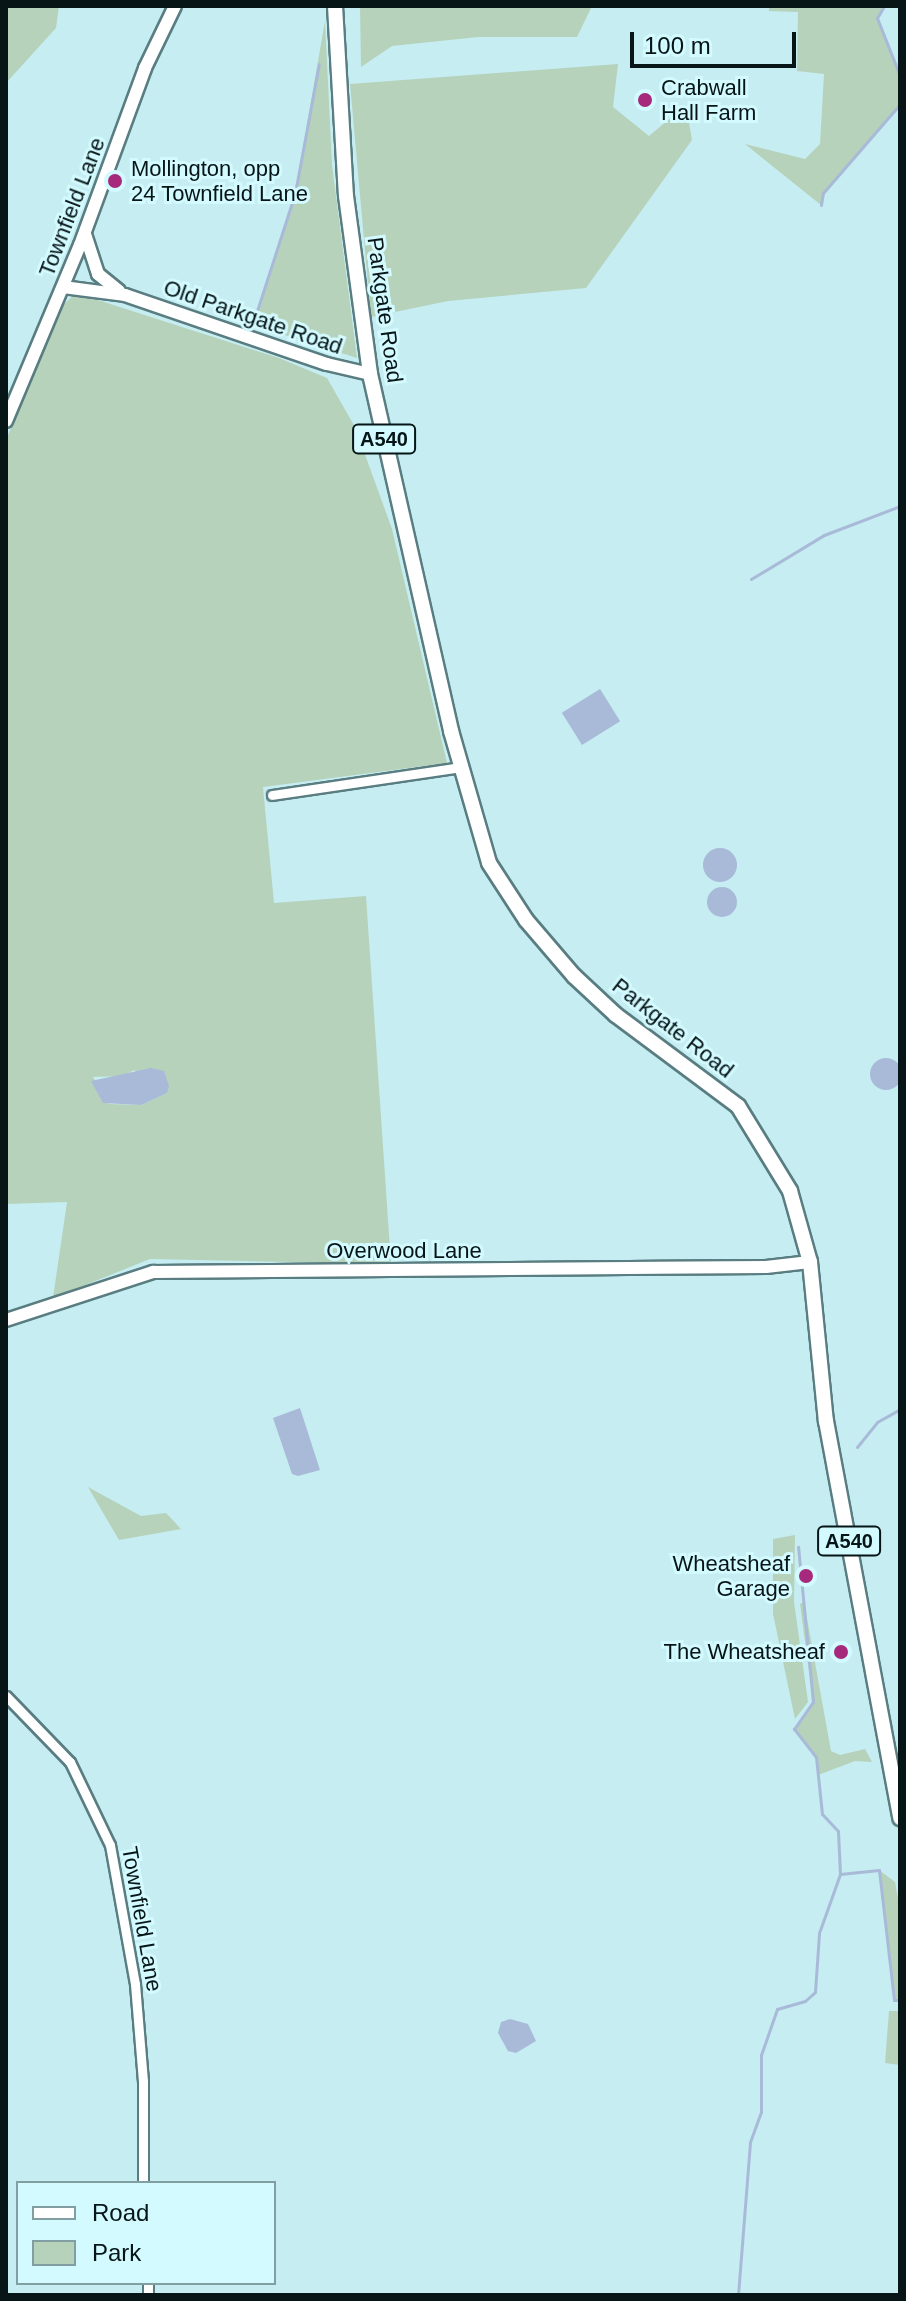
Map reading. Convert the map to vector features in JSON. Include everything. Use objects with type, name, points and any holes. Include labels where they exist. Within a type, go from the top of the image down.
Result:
[{"type":"main road","name":"Parkgate Road","points":[[335,6],[346,196],[370,374],[462,767],[489,863],[505,890],[559,959],[616,1015],[738,1106],[790,1191],[810,1262],[826,1421],[900,1818]]},
{"type":"street","name":"Townfield Lane","points":[[6,421],[85,232],[145,68],[175,6]]},
{"type":"street","name":"Old Parkgate Road","points":[[85,232],[98,274],[125,295]]},
{"type":"street","name":"Old Parkgate Road","points":[[63,287],[125,295],[327,364],[370,374]]},
{"type":"street","points":[[272,795],[462,767]]},
{"type":"street","name":"Overwood Lane","points":[[6,1320],[153,1272],[766,1267],[810,1262]]},
{"type":"street","name":"Townfield Lane","points":[[6,1696],[70,1762],[110,1845],[135,1984],[143,2081],[143,2181]]},
{"type":"green space","points":[[6,6],[59,6],[56,28],[6,83]]},
{"type":"green space","points":[[360,6],[592,6],[577,37],[478,37],[392,46],[361,67]]},
{"type":"green space","points":[[769,6],[884,6],[877,18],[900,76],[900,104],[823,193],[821,205],[745,144],[805,159],[820,144],[824,74],[797,71],[798,12],[769,11]]},
{"type":"green space","points":[[325,21],[332,165],[357,358],[253,325],[295,193]]},
{"type":"green space","points":[[618,64],[613,107],[649,136],[686,105],[692,140],[586,288],[448,301],[371,317],[350,84]]},
{"type":"green space","points":[[76,293],[279,358],[327,378],[355,427],[392,529],[447,763],[263,787],[274,903],[366,896],[391,1264],[150,1259],[53,1298],[67,1202],[6,1204],[6,440],[62,306]],"holes":[[[134,1070],[167,1093],[141,1105],[109,1104],[93,1077],[123,1076]]]},
{"type":"green space","points":[[88,1487],[141,1516],[166,1513],[181,1529],[119,1540]]},
{"type":"green space","points":[[795,1535],[794,1602],[808,1702],[795,1719],[773,1614],[773,1539]]},
{"type":"green space","points":[[804,1602],[831,1751],[840,1755],[865,1749],[872,1762],[855,1761],[818,1775],[816,1757],[794,1729],[813,1702],[800,1604]]},
{"type":"green space","points":[[879,1870],[895,1882],[900,1910],[900,2000],[894,2000]]},
{"type":"green space","points":[[889,2011],[900,2011],[900,2065],[885,2063]]},
{"type":"water","points":[[600,689],[620,721],[582,745],[562,713]]},
{"type":"water","points":[[720,848],[732,853],[737,865],[732,877],[720,882],[708,877],[703,865],[708,853]]},
{"type":"water","points":[[722,887],[728,888],[736,896],[736,908],[728,916],[722,917],[716,916],[708,908],[707,902],[708,896],[716,888]]},
{"type":"water","points":[[886,1058],[897,1063],[902,1074],[897,1085],[886,1090],[875,1085],[870,1074],[875,1063]]},
{"type":"water","points":[[151,1068],[164,1071],[169,1086],[167,1093],[141,1105],[103,1103],[91,1081]]},
{"type":"water","points":[[300,1408],[320,1470],[298,1476],[292,1474],[273,1418]]},
{"type":"water","points":[[510,2019],[528,2024],[536,2041],[516,2053],[508,2051],[498,2033],[501,2022]]},
{"type":"waterway","points":[[884,6],[877,18],[900,76]]},
{"type":"waterway","points":[[255,317],[295,193],[319,64]]},
{"type":"waterway","points":[[821,205],[823,193],[900,104]]},
{"type":"waterway","points":[[751,579],[824,535],[900,506]]},
{"type":"waterway","points":[[857,1447],[877,1422],[900,1409]]},
{"type":"waterway","points":[[738,2295],[750,2142],[761,2112],[761,2055],[777,2009],[805,2001],[815,1992],[819,1933],[840,1874],[838,1831],[822,1814],[816,1757],[794,1729],[813,1702],[798,1547]]},
{"type":"waterway","points":[[840,1874],[879,1870],[894,2000],[900,2000]]},
{"type":"place","name":"Crabwall Hall Farm","points":[[645,100]]},
{"type":"place","name":"Mollington, opp 24 Townfield Lane","points":[[115,181]]},
{"type":"place","name":"Wheatsheaf Garage","points":[[806,1576]]},
{"type":"place","name":"The Wheatsheaf","points":[[841,1652]]}]
